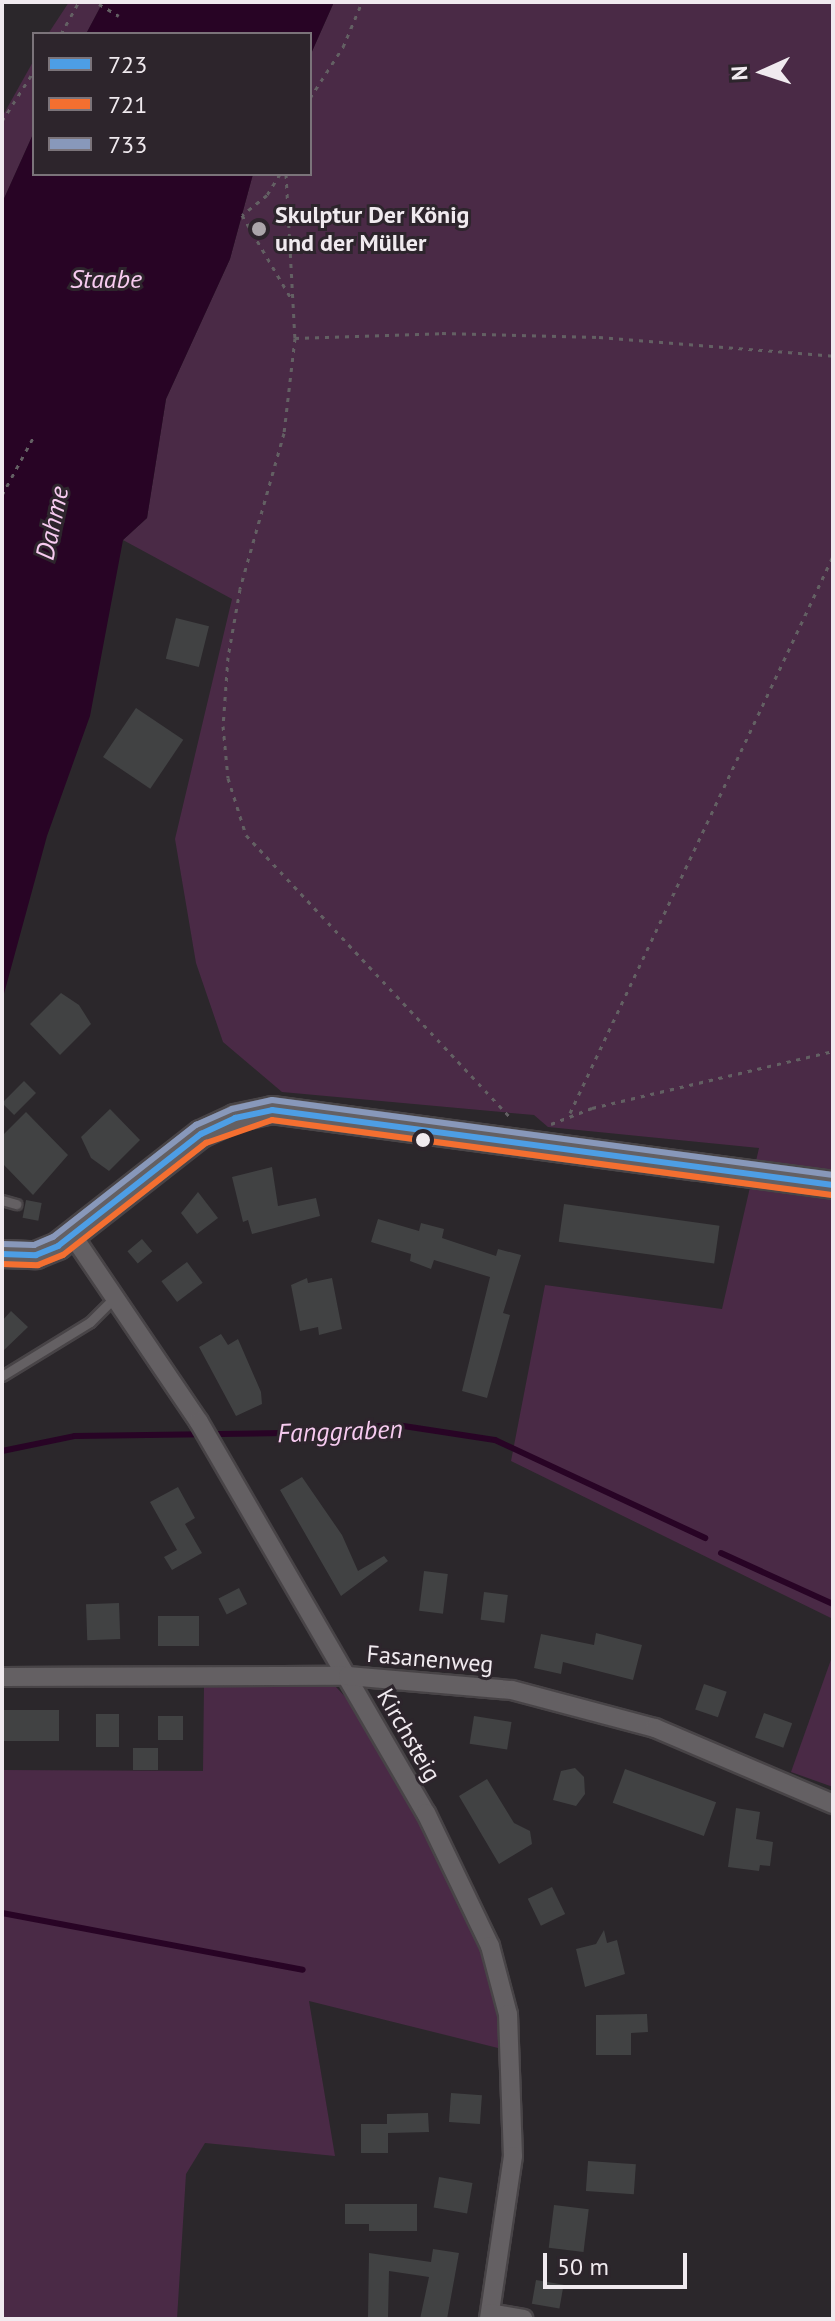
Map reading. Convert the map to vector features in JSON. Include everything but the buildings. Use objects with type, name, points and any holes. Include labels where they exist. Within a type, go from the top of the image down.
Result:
[{"type":"street","points":[[2,1254],[36,1255],[73,1236],[201,1134],[235,1118],[272,1110],[833,1185]]},
{"type":"street","name":"Kirchsteig","points":[[73,1236],[212,1443],[348,1676],[468,1896],[504,1996],[513,2156],[489,2316]]},
{"type":"street","name":"Fasanenweg","points":[[2,1677],[348,1676],[512,1690],[655,1728],[833,1804]]},
{"type":"street","points":[[489,2316],[523,2319]]},
{"type":"lane","points":[[2,1200],[16,1204]]},
{"type":"lane","points":[[2,1376],[90,1322],[116,1296]]},
{"type":"path","points":[[62,32],[79,2]]},
{"type":"path","points":[[312,95],[343,47],[362,2]]},
{"type":"path","points":[[99,4],[119,16]]},
{"type":"path","points":[[2,121],[32,74]]},
{"type":"path","points":[[281,176],[267,195],[242,215],[294,303]]},
{"type":"path","points":[[283,176],[295,338],[284,433],[240,589],[223,726],[228,778],[246,835],[518,1126]]},
{"type":"path","points":[[295,338],[442,333],[599,337],[833,356]]},
{"type":"path","points":[[2,495],[34,436]]},
{"type":"path","points":[[569,1114],[833,556]]},
{"type":"path","points":[[543,1128],[569,1114],[833,1051]]},
{"type":"shaded area","points":[[69,2],[103,2],[87,32],[49,32]]},
{"type":"shaded area","points":[[334,2],[833,2],[833,1619],[511,1461],[545,1285],[722,1309],[759,1148],[548,1127],[534,1115],[282,1092],[223,1042],[196,963],[175,839],[232,599],[123,540],[147,518],[166,399],[230,259],[252,176],[312,176],[312,52]]},
{"type":"shaded area","points":[[32,64],[32,136],[2,203],[2,117]]},
{"type":"shaded area","points":[[833,1654],[833,1787],[791,1772]]},
{"type":"shaded area","points":[[204,1685],[336,1687],[352,1704],[435,1848],[471,1922],[495,1990],[506,2050],[309,2001],[335,2156],[205,2143],[186,2174],[177,2319],[2,2319],[2,1770],[203,1771]]},
{"type":"water","points":[[103,2],[334,2],[312,52],[312,32],[87,32]]},
{"type":"water","name":"Staabe","points":[[32,136],[32,176],[252,176],[230,259],[166,399],[147,518],[123,540],[90,716],[47,836],[2,1001],[2,203]]},
{"type":"waterway","name":"Fanggraben","points":[[2,1451],[75,1436],[284,1433],[397,1425],[495,1440],[705,1538]]},
{"type":"waterway","name":"Fanggraben","points":[[721,1553],[833,1604]]},
{"type":"waterway","points":[[2,1913],[303,1970]]},
{"type":"transit line","name":"733","points":[[2,1244],[34,1245],[53,1237],[196,1125],[232,1109],[272,1100],[833,1175]]},
{"type":"transit line","name":"723","points":[[2,1254],[36,1255],[58,1246],[201,1134],[235,1118],[272,1110],[833,1185]]},
{"type":"transit line","name":"721","points":[[2,1264],[38,1265],[63,1255],[206,1143],[272,1120],[832,1195]]},
{"type":"place","name":"Skulptur Der König und der Müller","points":[[259,229]]},
{"type":"water label","name":"Dahme","points":[[52,523]]}]
